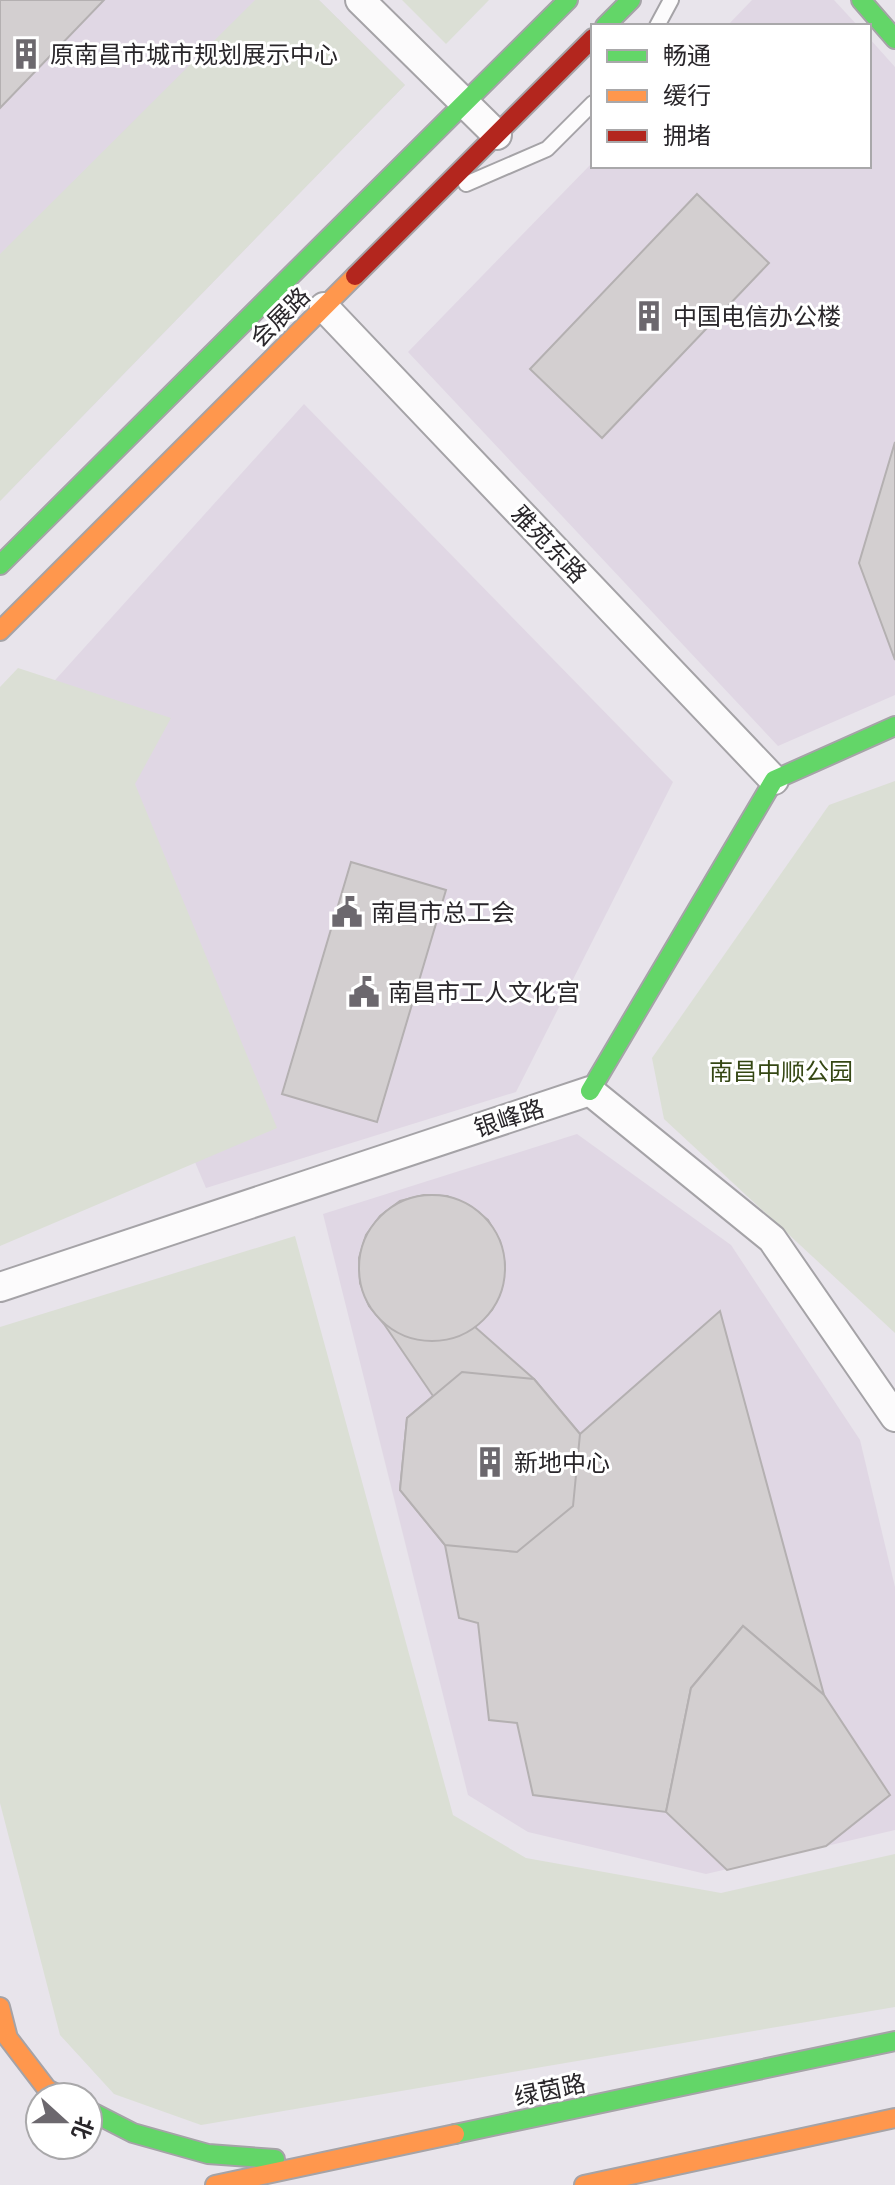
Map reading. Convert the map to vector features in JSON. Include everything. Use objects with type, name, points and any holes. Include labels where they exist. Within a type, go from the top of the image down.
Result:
[{"type":"main road","name":"会展路","points":[[0,565],[568,0]]},
{"type":"main road","points":[[607,24],[631,0]]},
{"type":"main road","points":[[861,0],[895,39]]},
{"type":"main road","name":"会展路","points":[[0,631],[591,40]]},
{"type":"main road","points":[[590,1091],[774,780],[895,726]]},
{"type":"main road","points":[[0,2007],[8,2038],[41,2081]]},
{"type":"main road","name":"绿茵路","points":[[215,2185],[895,2041]]},
{"type":"main road","points":[[104,2118],[133,2133],[208,2154],[318,2163]]},
{"type":"main road","points":[[584,2185],[895,2118]]},
{"type":"street","points":[[360,0],[497,135]]},
{"type":"street","name":"雅苑东路","points":[[324,307],[774,780]]},
{"type":"street","points":[[590,1091],[772,1239],[895,1417]]},
{"type":"street","name":"银峰路","points":[[0,1287],[590,1091]]},
{"type":"lane","points":[[658,24],[671,0]]},
{"type":"lane","points":[[433,199],[547,149],[591,105]]},
{"type":"shaded area","points":[[0,0],[319,0],[405,85],[0,501]]},
{"type":"shaded area","points":[[752,0],[834,0],[856,24],[729,24]]},
{"type":"shaded area","points":[[871,40],[895,67],[895,695],[778,746],[408,352],[591,164],[591,168],[871,168]]},
{"type":"shaded area","points":[[304,404],[673,782],[516,1092],[206,1188],[11,729]]},
{"type":"shaded area","points":[[577,1134],[731,1245],[860,1440],[895,1587],[895,1830],[706,1874],[528,1832],[468,1795],[323,1214]]},
{"type":"green space","points":[[255,0],[319,0],[405,85],[0,501],[0,254]]},
{"type":"green space","points":[[402,0],[489,0],[446,44]]},
{"type":"green space","points":[[18,668],[171,718],[135,784],[277,1128],[0,1246],[0,687]]},
{"type":"green space","name":"南昌中顺公园","points":[[895,781],[895,1333],[664,1119],[652,1058],[829,805]]},
{"type":"green space","points":[[295,1236],[453,1815],[526,1858],[721,1893],[895,1854],[895,2007],[201,2125],[114,2094],[60,2035],[0,1803],[0,1327]]},
{"type":"building","name":"原南昌市城市规划展示中心","points":[[0,0],[104,0],[0,108]]},
{"type":"building","name":"中国电信办公楼","points":[[697,194],[769,263],[602,438],[530,369]]},
{"type":"building","points":[[895,442],[895,660],[859,563]]},
{"type":"building","name":"南昌市工人文化宫","points":[[351,862],[446,890],[377,1122],[282,1094]]},
{"type":"building","points":[[424,1195],[447,1196],[469,1205],[488,1220],[500,1241],[505,1265],[502,1288],[492,1310],[475,1327],[534,1379],[580,1434],[720,1311],[824,1695],[743,1626],[691,1688],[666,1812],[533,1795],[517,1723],[489,1720],[478,1623],[459,1618],[445,1545],[400,1490],[407,1418],[433,1396],[369,1306],[360,1283],[359,1258],[366,1235],[380,1216],[400,1201]]},
{"type":"building","points":[[432,1195],[460,1201],[483,1217],[499,1240],[505,1268],[499,1296],[483,1319],[460,1335],[432,1341],[404,1335],[381,1319],[365,1296],[359,1268],[365,1240],[381,1217],[404,1201]]},
{"type":"building","name":"新地中心","points":[[462,1372],[534,1379],[580,1434],[573,1506],[517,1552],[445,1545],[400,1490],[407,1418]]},
{"type":"building","points":[[743,1626],[824,1695],[890,1795],[826,1846],[727,1870],[666,1812],[691,1688]]},
{"type":"traffic: fast","points":[[0,565],[568,0]]},
{"type":"traffic: fast","points":[[607,24],[631,0]]},
{"type":"traffic: fast","points":[[861,0],[895,39]]},
{"type":"traffic: fast","points":[[590,1091],[774,780],[895,726]]},
{"type":"traffic: fast","points":[[455,2134],[895,2041]]},
{"type":"traffic: fast","points":[[104,2118],[133,2133],[208,2154],[275,2159]]},
{"type":"traffic: slow","points":[[0,631],[355,276]]},
{"type":"traffic: slow","points":[[0,2007],[8,2038],[41,2081]]},
{"type":"traffic: slow","points":[[584,2185],[895,2118]]},
{"type":"traffic: slow","points":[[215,2185],[455,2134]]},
{"type":"traffic: jam","points":[[355,276],[591,40]]},
{"type":"place","name":"原南昌市城市规划展示中心","points":[[26,54]]},
{"type":"place","name":"中国电信办公楼","points":[[649,316]]},
{"type":"place","name":"南昌市总工会","points":[[347,912]]},
{"type":"place","name":"南昌市工人文化宫","points":[[364,992]]},
{"type":"place","name":"新地中心","points":[[490,1462]]}]
